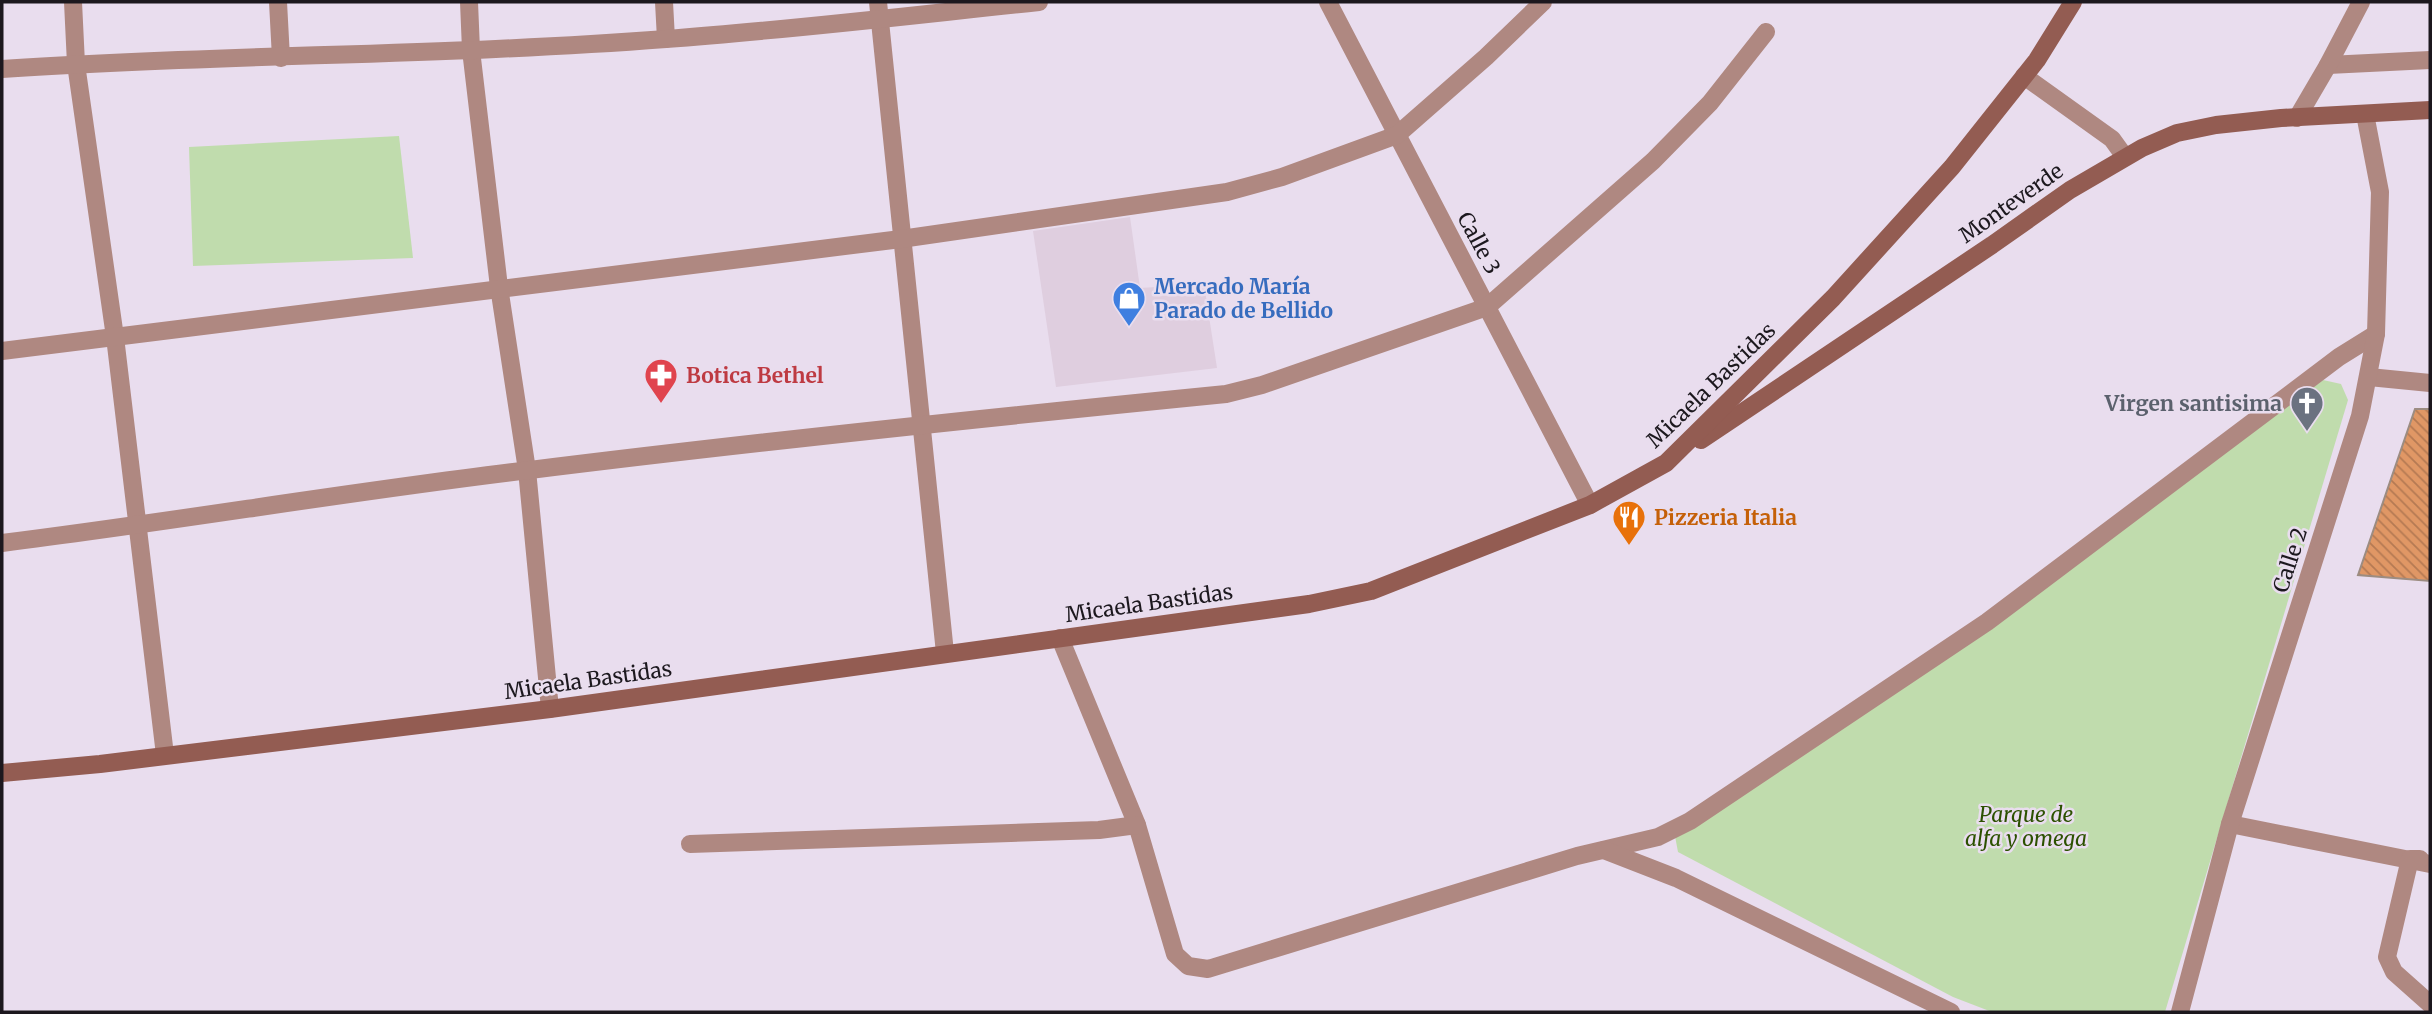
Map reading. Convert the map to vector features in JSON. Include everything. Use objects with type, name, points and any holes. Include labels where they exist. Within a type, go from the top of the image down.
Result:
[{"type":"street","points":[[73,2],[76,64],[116,337],[165,755]]},
{"type":"street","points":[[278,2],[281,58]]},
{"type":"street","points":[[469,2],[471,50],[499,287],[527,470],[550,709]]},
{"type":"street","points":[[664,2],[666,39]]},
{"type":"street","points":[[2,69],[471,50],[666,39],[878,10],[1039,2]]},
{"type":"street","name":"Calle 3","points":[[1328,2],[1590,505]]},
{"type":"street","points":[[2,351],[901,239],[1227,192],[1282,177],[1397,135],[1486,57],[1543,2]]},
{"type":"street","name":"Micaela Bastidas","points":[[2,773],[100,764],[550,709],[1309,604],[1371,591],[1590,505],[1666,463],[1833,298],[1952,167],[2047,45],[2073,2]]},
{"type":"street","points":[[2297,118],[2361,2]]},
{"type":"street","points":[[878,10],[945,653]]},
{"type":"street","points":[[2,543],[527,470],[923,424],[1226,394],[1300,373],[1487,307],[1580,227],[1662,151],[1710,103],[1766,32]]},
{"type":"street","points":[[2328,65],[2430,60]]},
{"type":"street","points":[[2024,76],[2112,139],[2125,157]]},
{"type":"street","name":"Monteverde","points":[[1666,463],[2070,190],[2125,157],[2177,133],[2216,125],[2430,110]]},
{"type":"street","name":"Calle 2","points":[[2180,1012],[2230,824],[2361,416],[2376,334],[2380,191],[2365,114]]},
{"type":"street","points":[[1059,638],[1137,825],[1175,954],[1188,966],[1208,969],[1577,856],[1658,837],[1690,821],[1987,622],[2331,364],[2376,334]]},
{"type":"street","points":[[2369,377],[2430,383]]},
{"type":"street","points":[[2230,824],[2430,861]]},
{"type":"street","points":[[690,844],[1099,830],[1137,825]]},
{"type":"street","points":[[1604,850],[1676,878],[1951,1012]]},
{"type":"street","points":[[2410,859],[2387,957],[2394,972],[2430,1004]]},
{"type":"shaded area","name":"Mercado María Parado de Bellido","points":[[1130,217],[1140,288],[1204,284],[1217,368],[1056,387],[1033,231]]},
{"type":"green space","points":[[399,136],[413,258],[193,266],[189,147]]},
{"type":"green space","name":"Parque de alfa y omega","points":[[2323,380],[2341,384],[2348,400],[2165,1012],[1992,1012],[1953,997],[1678,852],[1675,836]]},
{"type":"building","points":[[2415,409],[2430,409],[2430,581],[2358,575]]},
{"type":"place","name":"Mercado María Parado de Bellido","points":[[1129,328]]},
{"type":"place","name":"Botica Bethel","points":[[661,405]]},
{"type":"place","name":"Virgen santisima","points":[[2307,433]]},
{"type":"place","name":"Pizzeria Italia","points":[[1629,547]]}]
